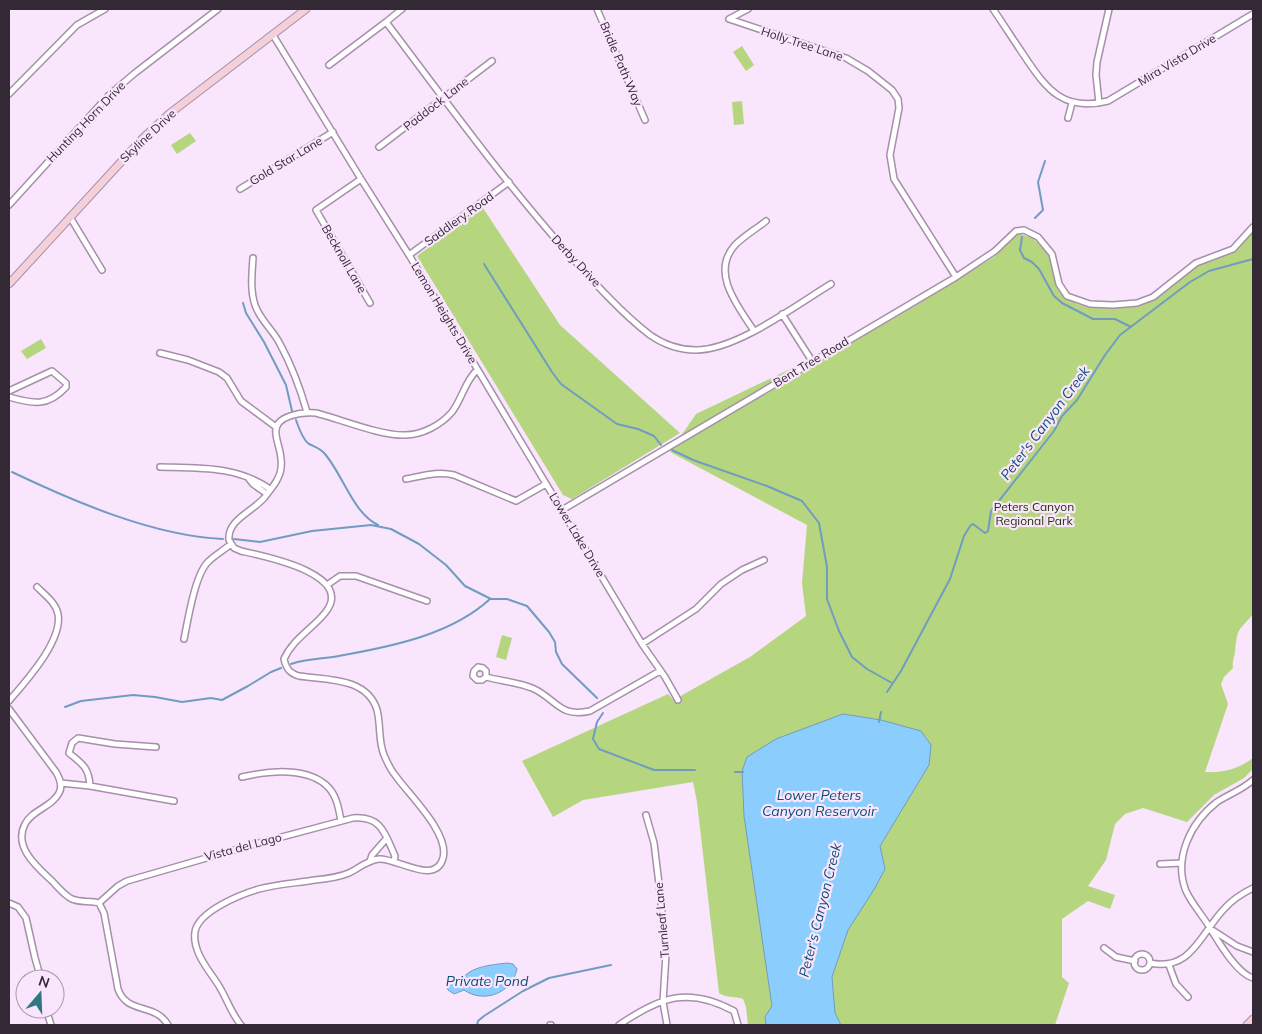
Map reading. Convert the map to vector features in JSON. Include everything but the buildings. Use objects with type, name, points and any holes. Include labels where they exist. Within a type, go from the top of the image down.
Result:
[{"type":"street","points":[[9,94],[77,25],[105,9]]},
{"type":"street","name":"Hunting Horn Drive","points":[[9,205],[109,95],[218,9]]},
{"type":"street","name":"Skyline Drive","points":[[9,284],[143,138],[169,114],[306,9]]},
{"type":"street","points":[[329,65],[402,9]]},
{"type":"street","name":"Bridle Path Way","points":[[597,9],[645,120]]},
{"type":"street","name":"Holly Tree Lane","points":[[748,9],[729,19],[846,58],[868,71],[892,90],[898,99],[899,108],[890,155],[894,179],[956,277]]},
{"type":"street","points":[[993,9],[1045,85],[1057,95],[1072,103],[1099,103],[1096,75],[1097,62],[1110,9]]},
{"type":"street","name":"Mira Vista Drive","points":[[1099,103],[1108,101],[1253,14]]},
{"type":"street","name":"Derby Drive","points":[[386,22],[443,98],[547,229],[583,270],[650,334],[660,341],[685,349],[720,347],[754,331],[830,284]]},
{"type":"street","name":"Lemon Heights Drive","points":[[273,35],[409,255],[477,370],[471,377],[453,410],[446,418],[430,428],[413,434],[388,433],[307,412]]},
{"type":"street","name":"Paddock Lane","points":[[380,147],[492,61]]},
{"type":"street","points":[[1068,118],[1072,103]]},
{"type":"street","name":"Gold Star Lane","points":[[240,189],[333,132]]},
{"type":"street","name":"Becknoll Lane","points":[[361,179],[316,210],[370,303]]},
{"type":"street","name":"Saddlery Road","points":[[409,255],[509,182]]},
{"type":"street","points":[[70,217],[102,270]]},
{"type":"street","points":[[754,331],[730,293],[725,279],[725,266],[736,244],[766,221]]},
{"type":"street","name":"Bent Tree Road","points":[[562,510],[956,277],[995,251],[1016,231],[1024,230],[1038,237],[1052,254],[1059,284],[1067,296],[1090,304],[1113,305],[1137,303],[1153,297],[1196,263],[1233,248],[1253,227]]},
{"type":"street","points":[[242,1025],[230,1010],[220,988],[200,955],[195,934],[200,921],[225,902],[259,889],[348,873],[370,861],[383,859],[394,861],[416,870],[433,870],[441,863],[444,848],[440,836],[428,818],[389,766],[383,751],[376,709],[371,698],[359,688],[350,684],[332,679],[294,675],[286,667],[284,659],[293,644],[328,610],[331,598],[327,585],[302,568],[241,551],[231,544],[228,534],[231,526],[248,513],[269,492],[282,469],[279,444],[275,432],[276,427],[286,418],[307,412],[298,381],[280,342],[258,313],[254,303],[252,286],[253,258]]},
{"type":"street","points":[[782,314],[812,361]]},
{"type":"street","points":[[160,353],[188,360],[220,372],[230,382],[241,401],[276,427]]},
{"type":"street","name":"Lower Lake Drive","points":[[477,370],[642,644],[678,700]]},
{"type":"street","points":[[9,391],[52,371],[66,383],[66,387],[59,394],[50,400],[38,404],[9,397]]},
{"type":"street","points":[[160,467],[216,468],[231,471],[249,479],[256,479],[269,492]]},
{"type":"street","points":[[406,480],[436,472],[445,473],[516,501],[546,484]]},
{"type":"street","points":[[184,639],[193,599],[203,568],[208,561],[231,544]]},
{"type":"street","points":[[642,644],[696,609],[722,584],[742,570],[764,560]]},
{"type":"street","points":[[327,585],[340,576],[356,576],[427,601]]},
{"type":"street","points":[[9,701],[39,665],[54,638],[58,615],[54,605],[37,588]]},
{"type":"street","points":[[486,677],[531,688],[543,694],[562,710],[581,713],[590,711],[660,671]]},
{"type":"street","points":[[9,709],[56,772],[61,783],[57,797],[26,822],[22,836],[24,847],[32,860],[66,894],[77,901],[99,903],[104,913],[121,997],[130,1005],[152,1010],[159,1014],[168,1025]]},
{"type":"street","points":[[90,786],[90,777],[86,768],[69,754],[72,743],[78,738],[115,744],[156,747]]},
{"type":"street","points":[[242,777],[263,772],[313,776],[329,788],[338,804],[341,821]]},
{"type":"street","points":[[1253,780],[1237,792],[1218,802],[1201,817],[1189,836],[1182,863],[1186,889],[1197,910],[1221,946],[1241,970],[1253,978]]},
{"type":"street","points":[[61,783],[90,786],[174,801]]},
{"type":"street","name":"Turnleaf Lane","points":[[646,815],[654,843],[665,939],[663,1002],[667,1025]]},
{"type":"street","name":"Vista del Lago","points":[[99,903],[118,886],[127,881],[239,848],[353,818],[367,818],[381,827],[395,856],[394,861]]},
{"type":"street","points":[[370,861],[372,855],[387,838]]},
{"type":"street","points":[[1160,864],[1182,863]]},
{"type":"street","points":[[1150,963],[1170,965],[1181,960],[1192,950],[1224,908],[1253,888]]},
{"type":"street","points":[[9,903],[18,907],[26,918],[38,969]]},
{"type":"street","points":[[1210,927],[1237,946],[1253,952]]},
{"type":"street","points":[[1104,948],[1116,957],[1135,961]]},
{"type":"street","points":[[1143,955],[1148,957],[1150,963],[1143,970],[1136,968],[1135,961],[1138,956],[1143,955]]},
{"type":"street","points":[[1170,965],[1176,984],[1188,997]]},
{"type":"street","points":[[620,1025],[642,1010],[663,1002],[686,997],[706,998],[734,1011],[738,1025]]},
{"type":"street","points":[[1247,1025],[1253,1019]]},
{"type":"green space","points":[[742,46],[754,65],[746,71],[733,52]]},
{"type":"green space","points":[[742,101],[744,124],[734,125],[732,102]]},
{"type":"green space","points":[[190,133],[196,141],[177,154],[171,145]]},
{"type":"green space","points":[[483,208],[560,325],[680,433],[572,499],[563,495],[417,256]]},
{"type":"green space","name":"Peters Canyon Regional Park","points":[[1253,231],[1253,614],[1239,630],[1233,668],[1224,677],[1221,684],[1228,704],[1205,772],[1218,772],[1230,769],[1242,765],[1253,758],[1253,769],[1244,778],[1214,795],[1187,822],[1143,808],[1125,814],[1115,824],[1106,860],[1088,886],[1115,895],[1110,909],[1088,901],[1062,919],[1062,977],[1069,983],[1055,1025],[748,1025],[743,999],[724,996],[719,993],[697,802],[693,782],[583,800],[553,817],[522,761],[668,694],[678,705],[677,698],[750,657],[806,616],[802,583],[807,525],[670,452],[696,414],[880,326],[994,257],[1017,233],[1033,238],[1050,256],[1056,285],[1066,297],[1077,304],[1090,308],[1131,307],[1144,304],[1196,267],[1209,261]]},
{"type":"green space","points":[[41,339],[46,348],[27,359],[21,351]]},
{"type":"green space","points":[[502,635],[512,638],[506,660],[496,657]]},
{"type":"water","name":"Lower Peters Canyon Reservoir","points":[[843,714],[881,720],[921,731],[931,745],[929,765],[880,846],[885,869],[848,930],[832,977],[835,1013],[841,1025],[766,1025],[765,1017],[772,1006],[744,816],[742,771],[747,757],[776,739]]},
{"type":"water","name":"Private Pond","points":[[507,963],[513,964],[517,969],[509,984],[496,994],[480,996],[464,990],[454,994],[446,986],[452,980],[461,981],[469,972],[475,969]]},
{"type":"waterway","points":[[1035,218],[1043,210],[1038,182],[1045,161]]},
{"type":"waterway","points":[[1022,237],[1020,250],[1024,258],[1032,262],[1039,269],[1054,296],[1062,303],[1093,319],[1115,319],[1131,327]]},
{"type":"waterway","name":"Peter's Canyon Creek","points":[[887,692],[901,671],[950,579],[964,536],[970,526],[973,524],[985,533],[988,531],[991,511],[1054,431],[1062,416],[1077,400],[1120,335],[1190,282],[1209,271],[1253,259]]},
{"type":"waterway","points":[[484,264],[561,384],[617,424],[638,429],[654,436],[661,445]]},
{"type":"waterway","points":[[243,303],[246,313],[264,342],[286,385],[292,411]]},
{"type":"waterway","points":[[296,420],[304,439],[325,454],[355,503],[369,519],[378,525]]},
{"type":"waterway","points":[[672,450],[693,460],[767,486],[802,501],[819,523],[827,567],[827,599],[839,631],[852,657],[867,669],[892,683]]},
{"type":"waterway","points":[[12,472],[62,495],[115,516],[170,531],[223,539]]},
{"type":"waterway","points":[[234,539],[260,542],[312,531],[371,525],[391,529],[419,544],[446,565],[465,586],[491,599],[507,599],[527,606],[549,632],[555,642],[556,652],[562,664],[597,698]]},
{"type":"waterway","points":[[291,664],[402,643],[422,637],[458,621],[490,599]]},
{"type":"waterway","points":[[65,707],[81,701],[133,695],[182,702],[211,698],[222,700],[281,668]]},
{"type":"waterway","name":"Peter's Canyon Creek","points":[[879,722],[881,712]]},
{"type":"waterway","points":[[603,713],[597,722],[593,739],[599,749],[654,770],[695,770]]},
{"type":"waterway","points":[[735,772],[743,772]]},
{"type":"waterway","points":[[477,1025],[478,1021],[484,1016],[523,991],[549,978],[611,965]]}]
